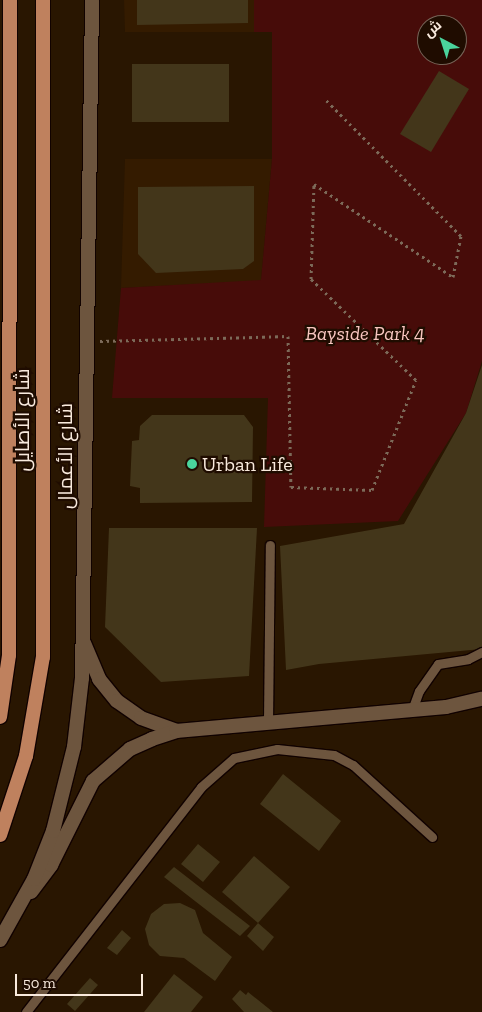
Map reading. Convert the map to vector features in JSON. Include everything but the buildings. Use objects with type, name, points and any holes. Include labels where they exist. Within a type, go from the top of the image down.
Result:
[{"type":"main road","name":"شارع الأصايل","points":[[0,717],[9,654],[10,0]]},
{"type":"main road","name":"شارع الأصايل","points":[[0,835],[26,756],[42,657],[43,0]]},
{"type":"street","name":"شارع الأعمال","points":[[22,903],[53,831],[67,781],[79,712],[84,643],[92,0]]},
{"type":"street","points":[[84,643],[99,679],[118,701],[141,718],[176,731]]},
{"type":"street","points":[[0,940],[22,903],[51,865],[80,802],[93,781],[110,763],[130,749],[176,731],[412,710],[482,699]]},
{"type":"lane","points":[[268,722],[270,545]]},
{"type":"lane","points":[[412,710],[419,692],[438,664],[468,659],[482,652]]},
{"type":"lane","points":[[26,1012],[201,787],[234,758],[276,749],[334,755],[353,765],[432,837]]},
{"type":"path","points":[[117,340],[288,336],[291,487],[372,490],[416,380],[311,279],[314,184],[452,277],[461,236],[325,99]]},
{"type":"shaded area","points":[[124,0],[254,0],[254,32],[125,32]]},
{"type":"shaded area","points":[[125,159],[272,159],[261,281],[121,288]]},
{"type":"green space","name":"Bayside Park 4","points":[[254,0],[482,0],[482,361],[466,413],[398,521],[264,527],[268,398],[112,398],[121,288],[261,280],[272,159],[272,32],[254,32]]},
{"type":"place","name":"Urban Life","points":[[192,464]]}]
